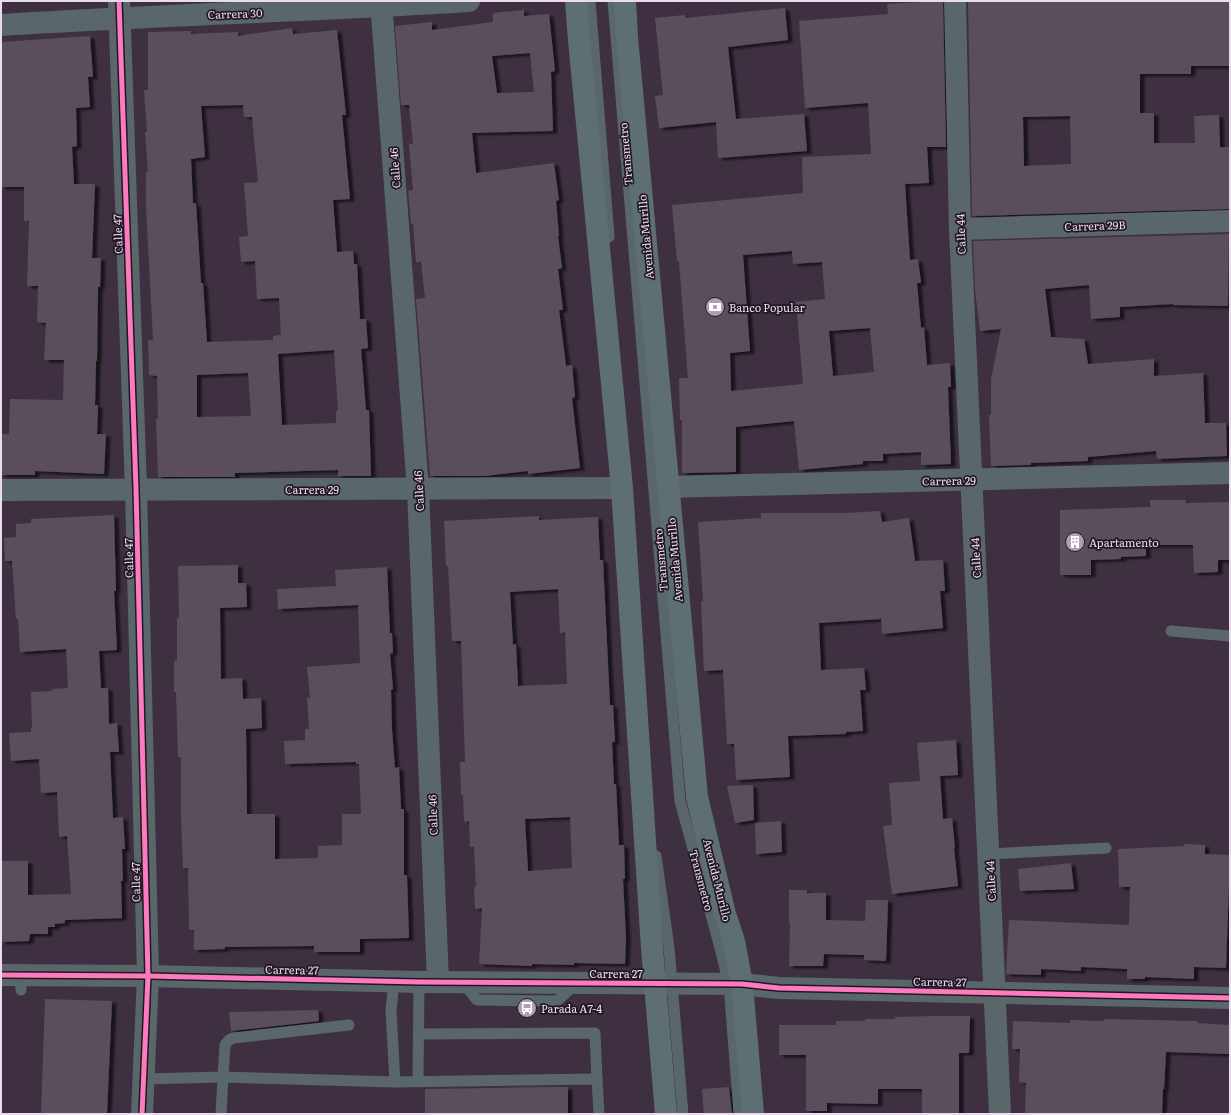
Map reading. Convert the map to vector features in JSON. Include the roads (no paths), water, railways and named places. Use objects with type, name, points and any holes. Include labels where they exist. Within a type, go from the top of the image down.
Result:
[{"type":"main road","points":[[576,1],[622,488],[664,983],[666,1114]]},
{"type":"main road","name":"Avenida Murillo","points":[[625,1],[667,487],[697,797],[725,914],[734,941],[735,984],[753,1114]]},
{"type":"street","name":"Carrera 30","points":[[1,25],[120,9],[469,1]]},
{"type":"street","name":"Calle 44","points":[[955,1],[960,229],[1000,1114]]},
{"type":"street","name":"Calle 46","points":[[381,4],[418,489],[429,982]]},
{"type":"street","name":"Calle 47","points":[[120,9],[136,489],[148,976],[142,1114]]},
{"type":"street","name":"Carrera 29B","points":[[960,229],[1230,221]]},
{"type":"street","name":"Carrera 29","points":[[667,487],[1230,473]]},
{"type":"street","name":"Carrera 29","points":[[1,490],[622,488]]},
{"type":"street","name":"Carrera 27","points":[[14,980],[148,976],[429,982],[735,984],[779,988],[1230,998]]},
{"type":"lane","name":"Transmetro","points":[[590,1],[630,489],[655,851],[669,948],[664,983],[683,1114]]},
{"type":"lane","name":"Transmetro","points":[[612,1],[680,801],[719,944],[735,984],[739,1114]]},
{"type":"lane","points":[[1171,631],[1230,636]]},
{"type":"lane","points":[[989,854],[1106,848]]},
{"type":"lane","points":[[394,981],[392,1011],[394,1082]]},
{"type":"lane","points":[[418,1081],[420,1034],[429,982]]},
{"type":"lane","points":[[221,1114],[225,1045],[229,1040],[233,1038],[349,1025]]},
{"type":"lane","points":[[420,1034],[595,1033],[599,1114]]},
{"type":"lane","points":[[143,1079],[223,1077],[394,1082],[597,1079]]},
{"type":"place","name":"Banco Popular","points":[[715,307]]},
{"type":"place","name":"Apartamento","points":[[1075,542]]},
{"type":"place","name":"Parada A7-4","points":[[527,1008]]}]
